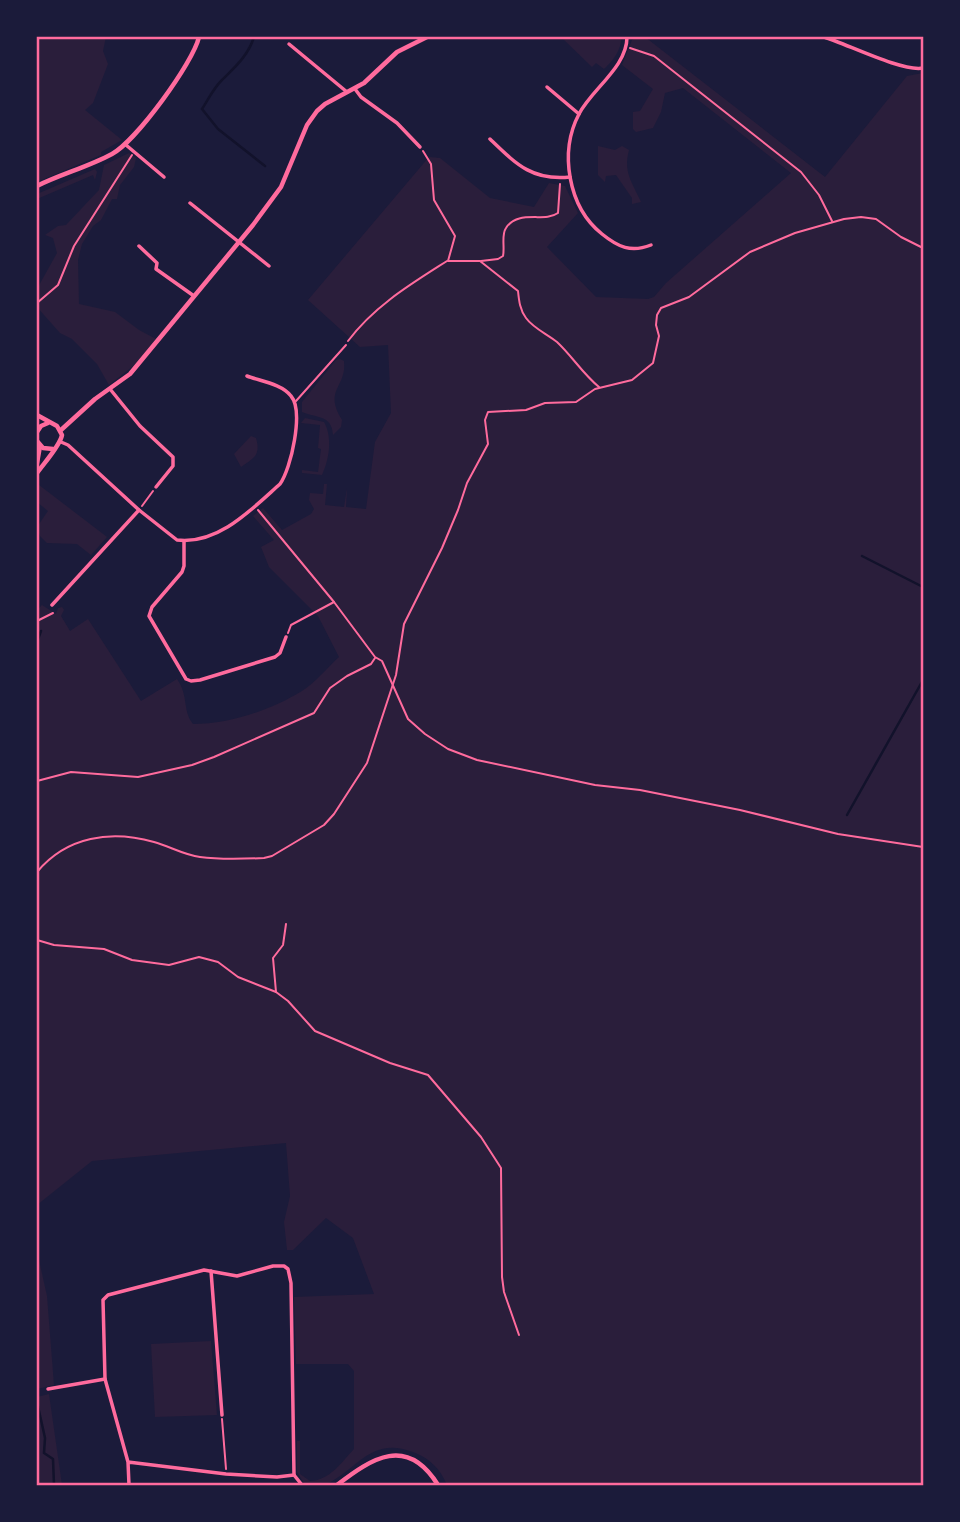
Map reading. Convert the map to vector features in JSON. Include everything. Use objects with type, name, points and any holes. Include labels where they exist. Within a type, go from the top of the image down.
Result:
[{"type":"street","points":[[37,186],[104,158],[126,145],[183,68],[195,49],[198,37]]},
{"type":"street","points":[[37,474],[61,442],[61,430],[94,399],[142,361],[239,242],[281,187],[310,119],[325,104],[372,77],[397,52],[427,37]]},
{"type":"street","points":[[627,37],[627,47],[579,114],[569,150],[570,177],[582,208],[596,229],[624,249],[641,249],[651,245]]},
{"type":"street","points":[[824,37],[898,65],[923,68]]},
{"type":"street","points":[[289,44],[347,92]]},
{"type":"street","points":[[547,88],[579,114]]},
{"type":"street","points":[[355,89],[361,97],[397,123],[421,147]]},
{"type":"street","points":[[490,139],[526,171],[552,179],[570,177]]},
{"type":"street","points":[[126,145],[164,177]]},
{"type":"street","points":[[190,203],[270,266]]},
{"type":"street","points":[[139,246],[157,263],[156,269],[194,296]]},
{"type":"street","points":[[61,442],[68,445],[172,537],[184,541],[218,533],[255,506],[287,475],[296,414],[295,402],[286,390],[247,376]]},
{"type":"street","points":[[110,389],[140,426],[173,457],[173,466],[156,488]]},
{"type":"street","points":[[37,415],[61,430]]},
{"type":"street","points":[[37,430],[43,425],[53,424]]},
{"type":"street","points":[[37,463],[39,444],[47,449],[54,449]]},
{"type":"street","points":[[52,606],[139,510]]},
{"type":"street","points":[[184,541],[182,572],[152,607],[149,616],[186,679],[200,680],[268,661],[280,653],[286,638]]},
{"type":"street","points":[[129,1485],[128,1462],[106,1379],[103,1300],[108,1294],[204,1270],[237,1276],[273,1266],[284,1266],[290,1273],[294,1475],[302,1485]]},
{"type":"street","points":[[211,1271],[222,1415]]},
{"type":"street","points":[[48,1389],[106,1379]]},
{"type":"street","points":[[337,1485],[374,1459],[399,1456],[421,1465],[438,1485]]},
{"type":"street","points":[[128,1462],[226,1474],[276,1477],[294,1475]]},
{"type":"lane","points":[[295,402],[346,345]]},
{"type":"path","points":[[627,47],[654,56],[802,172],[819,195],[832,222]]},
{"type":"path","points":[[421,147],[431,164],[434,200],[455,236],[448,261]]},
{"type":"path","points":[[37,303],[58,285],[74,246],[134,152]]},
{"type":"path","points":[[346,345],[357,330],[398,293],[448,261],[480,261],[503,256],[508,225],[533,215],[548,217],[558,213],[560,183]]},
{"type":"path","points":[[37,872],[46,861],[63,849],[85,839],[106,836],[155,842],[198,857],[228,859],[272,856],[309,836],[334,814],[367,763],[394,684],[404,624],[442,548],[467,482],[488,444],[485,420],[488,412],[526,410],[545,403],[576,402],[600,388],[632,380],[653,363],[659,336],[657,315],[661,308],[689,297],[757,248],[795,233],[861,217],[876,219],[901,237],[923,248]]},
{"type":"path","points":[[480,261],[518,292],[521,309],[527,321],[555,341],[600,388]]},
{"type":"path","points":[[139,510],[156,488]]},
{"type":"path","points":[[255,506],[334,602],[375,657],[382,661],[408,719],[448,749],[477,760],[595,785],[640,790],[838,834],[923,847]]},
{"type":"path","points":[[286,638],[292,625],[334,602]]},
{"type":"path","points":[[37,621],[52,613]]},
{"type":"path","points":[[37,781],[71,772],[138,777],[192,765],[214,757],[314,713],[330,688],[371,664],[375,657]]},
{"type":"path","points":[[276,992],[273,958],[284,945],[286,924]]},
{"type":"path","points":[[37,940],[54,945],[104,949],[132,960],[169,965],[199,957],[218,962],[238,977],[276,992],[288,1001],[315,1031],[390,1063],[428,1075],[485,1142],[501,1168],[502,1277],[504,1292],[519,1335]]},
{"type":"path","points":[[222,1415],[226,1474]]},
{"type":"shaded area","points":[[37,37],[106,37],[103,51],[108,64],[93,103],[85,110],[122,140],[101,152],[101,155],[37,182]]},
{"type":"shaded area","points":[[561,37],[621,37],[621,41],[616,54],[604,69],[596,63],[592,67]]},
{"type":"shaded area","points":[[645,37],[825,177],[907,76],[923,73],[923,1485],[447,1485],[430,1461],[413,1452],[387,1448],[366,1456],[327,1484],[305,1485],[297,1472],[297,1441],[300,1441],[300,1474],[310,1481],[329,1474],[354,1449],[354,1371],[348,1364],[296,1364],[294,1297],[374,1294],[353,1238],[326,1218],[293,1250],[287,1250],[284,1222],[290,1196],[286,1143],[92,1161],[37,1205],[37,610],[42,605],[56,614],[58,608],[62,607],[64,610],[61,616],[70,631],[88,619],[141,701],[177,679],[193,724],[221,722],[264,710],[302,691],[317,679],[339,657],[318,616],[269,567],[261,547],[274,540],[253,516],[263,508],[282,530],[311,514],[314,509],[309,500],[310,493],[323,494],[324,484],[327,484],[325,505],[344,507],[347,488],[346,507],[366,509],[375,442],[391,413],[388,345],[360,347],[308,300],[429,157],[440,158],[490,198],[534,207],[549,183],[565,186],[578,213],[547,247],[596,297],[654,297],[666,283],[791,173],[683,88],[665,93],[661,112],[653,128],[636,132],[633,129],[633,112],[640,111],[653,89],[622,65],[632,40]]},
{"type":"shaded area","points":[[598,146],[615,150],[622,146],[629,150],[628,171],[641,202],[632,204],[632,198],[616,175],[606,176],[605,182],[598,175]]},
{"type":"shaded area","points":[[129,153],[136,158],[134,167],[120,185],[117,199],[112,199],[101,220],[93,226],[82,244],[78,260],[79,304],[115,312],[156,339],[137,363],[109,385],[97,364],[72,339],[60,333],[37,307],[37,289],[57,253],[53,238],[45,235],[58,226],[66,225],[99,190],[104,165]]},
{"type":"shaded area","points":[[95,169],[95,180],[93,175],[37,199],[37,194]]},
{"type":"shaded area","points":[[336,360],[344,361],[344,370],[335,402],[342,420],[341,427],[333,435],[327,421],[302,412],[302,402]]},
{"type":"shaded area","points":[[305,418],[324,422],[327,428],[329,449],[322,475],[302,473],[302,470],[318,472],[321,449],[318,448],[320,425],[301,423]]},
{"type":"shaded area","points":[[251,436],[256,438],[257,452],[241,467],[234,454]]},
{"type":"shaded area","points":[[39,485],[107,537],[91,555],[77,544],[47,543],[40,536],[37,527],[48,511],[37,502]]},
{"type":"shaded area","points":[[37,1251],[47,1296],[54,1385],[37,1389]]},
{"type":"shaded area","points":[[211,1341],[217,1415],[155,1417],[151,1344]]},
{"type":"shaded area","points":[[49,1394],[62,1485],[37,1485],[37,1397]]},
{"type":"waterway","points":[[254,37],[245,56],[218,84],[202,109],[218,129],[265,166]]},
{"type":"waterway","points":[[862,556],[923,587]]},
{"type":"waterway","points":[[37,642],[41,631]]},
{"type":"waterway","points":[[847,815],[923,680]]},
{"type":"waterway","points":[[37,1402],[45,1438],[44,1453],[53,1459],[54,1485]]}]
